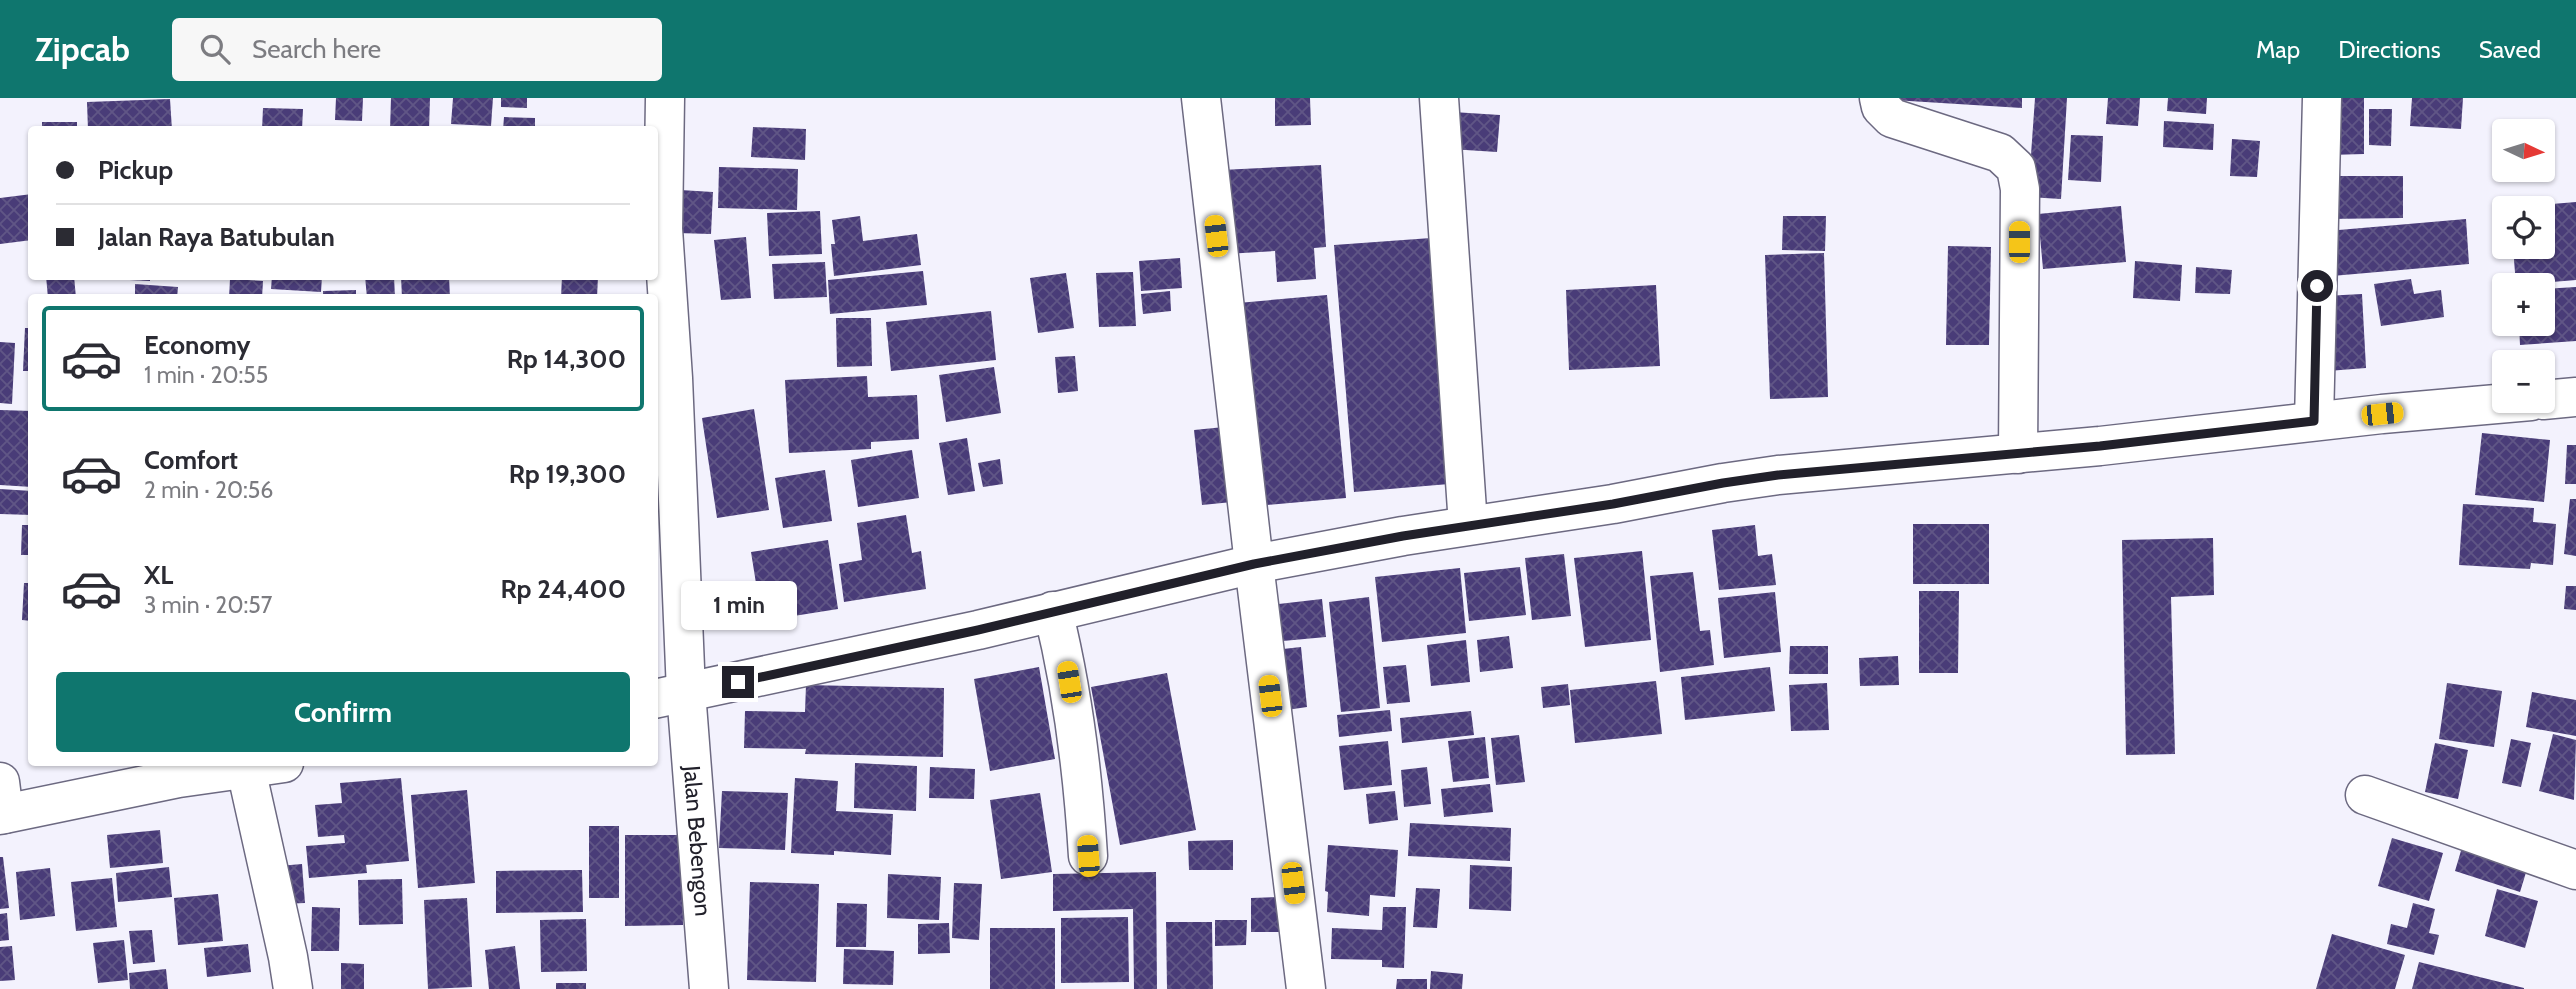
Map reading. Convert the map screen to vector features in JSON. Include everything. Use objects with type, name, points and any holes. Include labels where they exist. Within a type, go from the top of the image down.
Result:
[{"type":"main road","name":"Jalan Bebengon","points":[[665,98],[659,229],[673,378],[670,696],[709,989]]},
{"type":"main road","points":[[1200,98],[1306,989]]},
{"type":"main road","points":[[1439,98],[1468,525]]},
{"type":"main road","points":[[1879,98],[1881,107],[1892,118],[2000,153],[2016,168],[2020,189],[2018,454]]},
{"type":"main road","points":[[2314,421],[2322,98]]},
{"type":"main road","points":[[2555,399],[2576,397]]},
{"type":"main road","points":[[670,696],[843,660],[1254,564],[1723,483],[1778,475],[2018,454],[2314,421],[2492,405]]},
{"type":"main road","points":[[1053,611],[1066,663],[1080,755],[1088,856]]},
{"type":"main road","points":[[1,804],[265,766]]},
{"type":"main road","points":[[246,769],[293,989]]},
{"type":"main road","points":[[2365,795],[2576,870]]},
{"type":"building","points":[[336,98],[363,98],[362,121],[335,120]]},
{"type":"building","points":[[391,98],[430,98],[429,126],[390,126]]},
{"type":"building","points":[[453,98],[493,98],[491,126],[451,124]]},
{"type":"building","points":[[501,98],[527,98],[527,108],[501,107]]},
{"type":"building","points":[[1275,98],[1310,98],[1311,125],[1275,126]]},
{"type":"building","points":[[2022,98],[2022,108],[1893,100]]},
{"type":"building","points":[[2035,98],[2067,98],[2061,199],[2028,197]]},
{"type":"building","points":[[2108,98],[2140,98],[2138,126],[2106,124]]},
{"type":"building","points":[[2168,98],[2207,98],[2206,114],[2167,111]]},
{"type":"building","points":[[2329,98],[2364,98],[2364,154],[2329,155]]},
{"type":"building","points":[[2412,98],[2463,98],[2461,129],[2410,126]]},
{"type":"building","points":[[170,99],[172,126],[88,126],[87,102]]},
{"type":"building","points":[[263,108],[303,109],[302,126],[262,126]]},
{"type":"building","points":[[2369,109],[2392,109],[2391,146],[2369,145]]},
{"type":"building","points":[[1453,112],[1500,115],[1497,152],[1450,149]]},
{"type":"building","points":[[504,117],[535,118],[535,126],[503,126]]},
{"type":"building","points":[[2164,121],[2214,124],[2213,150],[2163,147]]},
{"type":"building","points":[[42,122],[77,122],[77,126],[42,126]]},
{"type":"building","points":[[753,127],[806,129],[805,160],[751,157]]},
{"type":"building","points":[[2071,135],[2103,136],[2101,182],[2068,180]]},
{"type":"building","points":[[2232,139],[2260,141],[2257,177],[2230,176]]},
{"type":"building","points":[[1321,165],[1326,247],[1314,248],[1316,279],[1277,282],[1275,251],[1226,254],[1221,170]]},
{"type":"building","points":[[719,167],[798,169],[797,210],[718,208]]},
{"type":"building","points":[[2329,176],[2403,176],[2403,218],[2328,219]]},
{"type":"building","points":[[680,190],[713,192],[711,234],[677,233]]},
{"type":"building","points":[[28,194],[28,240],[0,244],[0,198]]},
{"type":"building","points":[[2576,202],[2576,280],[2555,282],[2555,273],[2515,273],[2514,259],[2555,259],[2555,204]]},
{"type":"building","points":[[2121,206],[2126,262],[2043,269],[2038,214]]},
{"type":"building","points":[[820,211],[822,254],[769,256],[767,213]]},
{"type":"building","points":[[860,216],[863,241],[917,234],[921,265],[834,276],[831,244],[835,244],[832,220]]},
{"type":"building","points":[[1783,216],[1826,216],[1825,251],[1782,250]]},
{"type":"building","points":[[2466,219],[2469,264],[2332,276],[2327,231]]},
{"type":"building","points":[[746,237],[751,298],[721,300],[714,240]]},
{"type":"building","points":[[1431,238],[1449,484],[1354,492],[1334,245]]},
{"type":"building","points":[[1948,246],[1991,247],[1989,345],[1946,345]]},
{"type":"building","points":[[1824,253],[1828,397],[1770,399],[1765,255]]},
{"type":"building","points":[[1180,258],[1182,288],[1141,291],[1139,261]]},
{"type":"building","points":[[2135,261],[2182,265],[2180,301],[2133,298]]},
{"type":"building","points":[[825,262],[827,297],[774,299],[772,264]]},
{"type":"building","points":[[2196,267],[2232,270],[2230,294],[2195,293]]},
{"type":"building","points":[[923,271],[927,305],[830,314],[828,280]]},
{"type":"building","points":[[1133,272],[1136,326],[1099,327],[1096,273]]},
{"type":"building","points":[[1066,273],[1074,328],[1038,333],[1030,278]]},
{"type":"building","points":[[2411,279],[2414,294],[2441,290],[2444,317],[2381,326],[2374,284]]},
{"type":"building","points":[[46,280],[74,280],[76,294],[48,294]]},
{"type":"building","points":[[230,280],[263,281],[262,294],[229,294]]},
{"type":"building","points":[[272,280],[322,280],[321,292],[271,289]]},
{"type":"building","points":[[365,280],[394,280],[395,294],[367,294]]},
{"type":"building","points":[[401,280],[449,280],[450,294],[402,294]]},
{"type":"building","points":[[562,280],[598,280],[597,294],[561,294]]},
{"type":"building","points":[[135,284],[178,287],[177,294],[135,294]]},
{"type":"building","points":[[1656,285],[1660,366],[1569,370],[1566,290]]},
{"type":"building","points":[[2576,287],[2576,341],[2520,345],[2520,336],[2555,336],[2555,288]]},
{"type":"building","points":[[356,290],[356,294],[323,294],[323,291]]},
{"type":"building","points":[[1170,291],[1171,311],[1143,314],[1141,294]]},
{"type":"building","points":[[2362,294],[2366,368],[2328,371],[2324,296]]},
{"type":"building","points":[[1327,295],[1346,498],[1256,506],[1238,303]]},
{"type":"building","points":[[991,311],[996,360],[891,371],[886,322]]},
{"type":"building","points":[[836,318],[871,318],[872,366],[837,367]]},
{"type":"building","points":[[25,328],[28,328],[28,371],[23,371]]},
{"type":"building","points":[[0,342],[15,343],[12,404],[0,403]]},
{"type":"building","points":[[1075,356],[1078,391],[1058,393],[1055,357]]},
{"type":"building","points":[[994,367],[1001,413],[946,422],[939,375]]},
{"type":"building","points":[[867,376],[868,397],[917,395],[919,439],[871,442],[871,449],[789,453],[785,380]]},
{"type":"building","points":[[754,409],[769,510],[717,518],[702,418]]},
{"type":"building","points":[[0,410],[28,411],[28,487],[0,485]]},
{"type":"building","points":[[1224,427],[1232,502],[1202,505],[1194,430]]},
{"type":"building","points":[[2482,433],[2550,440],[2544,502],[2475,495]]},
{"type":"building","points":[[967,438],[975,491],[948,495],[939,443]]},
{"type":"building","points":[[2567,445],[2576,445],[2576,484],[2565,484]]},
{"type":"building","points":[[912,450],[919,498],[858,507],[851,460]]},
{"type":"building","points":[[1000,459],[1003,484],[983,487],[978,463]]},
{"type":"building","points":[[825,470],[832,521],[783,528],[775,478]]},
{"type":"building","points":[[0,489],[28,491],[28,515],[0,514]]},
{"type":"building","points":[[2570,499],[2576,499],[2576,556],[2564,554]]},
{"type":"building","points":[[2463,504],[2534,508],[2533,522],[2556,524],[2553,565],[2531,563],[2530,569],[2459,565]]},
{"type":"building","points":[[906,515],[912,553],[921,551],[926,589],[844,602],[839,564],[862,560],[857,523]]},
{"type":"building","points":[[1913,524],[1989,524],[1989,584],[1913,584]]},
{"type":"building","points":[[22,525],[28,525],[28,555],[21,555]]},
{"type":"building","points":[[1755,525],[1758,556],[1772,554],[1776,585],[1719,590],[1712,530]]},
{"type":"building","points":[[2213,538],[2214,595],[2171,597],[2175,754],[2126,755],[2122,540]]},
{"type":"building","points":[[828,540],[838,609],[762,621],[751,552]]},
{"type":"building","points":[[1642,551],[1651,640],[1585,647],[1574,558]]},
{"type":"building","points":[[1564,554],[1571,616],[1532,620],[1525,558]]},
{"type":"building","points":[[1520,567],[1526,615],[1469,621],[1464,573]]},
{"type":"building","points":[[1460,568],[1466,633],[1382,642],[1375,577]]},
{"type":"building","points":[[1693,572],[1700,631],[1710,630],[1714,665],[1660,672],[1650,576]]},
{"type":"building","points":[[24,583],[28,583],[28,621],[22,620]]},
{"type":"building","points":[[2566,586],[2576,586],[2576,610],[2564,609]]},
{"type":"building","points":[[1919,591],[1959,591],[1958,673],[1919,673]]},
{"type":"building","points":[[1775,592],[1781,652],[1724,658],[1718,598]]},
{"type":"building","points":[[1369,597],[1380,708],[1341,712],[1329,602]]},
{"type":"building","points":[[1322,599],[1326,637],[1272,642],[1269,605]]},
{"type":"building","points":[[1509,636],[1513,668],[1480,672],[1477,640]]},
{"type":"building","points":[[1466,640],[1470,682],[1431,686],[1427,645]]},
{"type":"building","points":[[1790,646],[1828,646],[1828,674],[1789,674]]},
{"type":"building","points":[[1301,647],[1307,707],[1280,711],[1274,650]]},
{"type":"building","points":[[1898,656],[1899,685],[1860,686],[1859,658]]},
{"type":"building","points":[[1406,665],[1410,702],[1387,704],[1383,667]]},
{"type":"building","points":[[1039,667],[1055,759],[990,771],[974,679]]},
{"type":"building","points":[[1770,667],[1775,711],[1685,720],[1681,677]]},
{"type":"building","points":[[1167,673],[1196,830],[1120,845],[1091,687]]},
{"type":"building","points":[[1656,681],[1662,734],[1575,743],[1570,690]]},
{"type":"building","points":[[1827,683],[1829,730],[1791,731],[1789,685]]},
{"type":"building","points":[[2447,683],[2502,691],[2494,747],[2439,739]]},
{"type":"building","points":[[1568,684],[1570,705],[1543,708],[1541,687]]},
{"type":"building","points":[[806,685],[944,688],[943,757],[805,754],[806,749],[744,748],[745,711],[805,712]]},
{"type":"building","points":[[2532,692],[2576,700],[2576,736],[2526,727]]},
{"type":"building","points":[[1390,710],[1392,731],[1339,737],[1337,715]]},
{"type":"building","points":[[1471,711],[1474,735],[1402,743],[1400,718]]},
{"type":"building","points":[[2553,734],[2576,740],[2574,800],[2539,791]]},
{"type":"building","points":[[1519,735],[1525,782],[1496,785],[1491,738]]},
{"type":"building","points":[[1485,737],[1489,778],[1453,782],[1448,741]]},
{"type":"building","points":[[2511,739],[2531,743],[2521,787],[2502,783]]},
{"type":"building","points":[[1388,741],[1392,785],[1344,790],[1339,746]]},
{"type":"building","points":[[2435,743],[2468,750],[2458,799],[2425,792]]},
{"type":"building","points":[[855,763],[917,766],[916,811],[854,808]]},
{"type":"building","points":[[930,767],[975,769],[974,799],[929,798]]},
{"type":"building","points":[[1427,767],[1431,804],[1404,807],[1401,770]]},
{"type":"building","points":[[401,778],[409,861],[366,865],[367,873],[309,878],[306,846],[345,843],[344,835],[318,837],[315,805],[342,803],[340,783]]},
{"type":"building","points":[[795,778],[838,781],[836,811],[893,814],[891,855],[834,851],[834,855],[791,853]]},
{"type":"building","points":[[1490,784],[1493,812],[1444,817],[1441,789]]},
{"type":"building","points":[[467,790],[475,883],[418,888],[411,795]]},
{"type":"building","points":[[722,791],[788,793],[785,850],[719,848]]},
{"type":"building","points":[[1395,791],[1398,820],[1369,824],[1366,794]]},
{"type":"building","points":[[1040,793],[1052,872],[1001,879],[990,800]]},
{"type":"building","points":[[1410,823],[1511,828],[1510,861],[1408,856]]},
{"type":"building","points":[[589,826],[619,826],[619,898],[589,898]]},
{"type":"building","points":[[160,830],[163,863],[110,868],[107,835]]},
{"type":"building","points":[[625,835],[682,835],[683,925],[625,926]]},
{"type":"building","points":[[2392,838],[2443,853],[2429,901],[2378,886]]},
{"type":"building","points":[[1233,840],[1233,870],[1189,870],[1188,841]]},
{"type":"building","points":[[2463,844],[2528,866],[2520,892],[2455,871]]},
{"type":"building","points":[[1328,845],[1398,850],[1395,897],[1370,895],[1369,916],[1327,912],[1328,892],[1325,891]]},
{"type":"building","points":[[0,857],[3,857],[9,908],[0,909]]},
{"type":"building","points":[[302,864],[305,903],[282,904],[279,866]]},
{"type":"building","points":[[1470,865],[1512,867],[1511,911],[1469,909]]},
{"type":"building","points":[[169,867],[172,897],[118,902],[116,873]]},
{"type":"building","points":[[50,868],[55,916],[20,920],[16,872]]},
{"type":"building","points":[[582,870],[583,912],[496,913],[496,871]]},
{"type":"building","points":[[1156,872],[1157,989],[1134,989],[1133,909],[1053,911],[1053,874]]},
{"type":"building","points":[[888,874],[941,877],[939,920],[887,918]]},
{"type":"building","points":[[112,878],[117,927],[76,931],[71,882]]},
{"type":"building","points":[[402,879],[403,924],[359,925],[358,880]]},
{"type":"building","points":[[750,882],[819,884],[816,982],[747,980]]},
{"type":"building","points":[[954,883],[982,884],[979,940],[952,938]]},
{"type":"building","points":[[1416,888],[1440,889],[1437,928],[1413,927]]},
{"type":"building","points":[[2497,889],[2538,901],[2525,948],[2485,936]]},
{"type":"building","points":[[218,894],[223,941],[178,945],[174,898]]},
{"type":"building","points":[[1279,897],[1279,932],[1251,932],[1251,898]]},
{"type":"building","points":[[467,898],[472,987],[428,989],[424,900]]},
{"type":"building","points":[[837,903],[867,904],[866,947],[836,947]]},
{"type":"building","points":[[2413,903],[2435,909],[2429,933],[2439,935],[2434,955],[2387,944],[2391,924],[2407,928]]},
{"type":"building","points":[[312,907],[340,908],[339,951],[311,951]]},
{"type":"building","points":[[1383,907],[1406,907],[1404,968],[1382,967],[1382,960],[1331,959],[1332,928],[1382,930]]},
{"type":"building","points":[[7,913],[9,940],[0,941],[0,914]]},
{"type":"building","points":[[1128,917],[1129,982],[1061,983],[1061,918]]},
{"type":"building","points":[[586,919],[587,971],[541,972],[540,920]]},
{"type":"building","points":[[1215,920],[1247,920],[1246,945],[1215,946]]},
{"type":"building","points":[[1166,922],[1212,922],[1213,989],[1167,989]]},
{"type":"building","points":[[949,923],[950,953],[918,954],[918,924]]},
{"type":"building","points":[[990,928],[1055,928],[1055,989],[990,989]]},
{"type":"building","points":[[152,930],[155,962],[133,964],[129,931]]},
{"type":"building","points":[[2332,934],[2405,955],[2395,989],[2316,989]]},
{"type":"building","points":[[124,940],[128,980],[98,983],[93,943]]},
{"type":"building","points":[[248,944],[251,972],[207,977],[204,948]]},
{"type":"building","points":[[12,946],[15,980],[0,981],[0,947]]},
{"type":"building","points":[[515,946],[520,989],[489,989],[485,950]]},
{"type":"building","points":[[844,949],[894,951],[893,985],[843,984]]},
{"type":"building","points":[[2419,962],[2524,988],[2524,989],[2412,989]]},
{"type":"building","points":[[341,963],[364,964],[364,989],[341,989]]},
{"type":"building","points":[[166,969],[168,989],[130,989],[129,973]]},
{"type":"building","points":[[1431,971],[1463,974],[1462,989],[1430,989]]},
{"type":"building","points":[[1397,979],[1427,979],[1427,989],[1396,989]]},
{"type":"building","points":[[556,983],[586,983],[586,989],[556,989]]},
{"type":"route","points":[[738,682],[978,630],[1254,564],[1403,536],[1613,504],[1723,483],[1778,475],[2100,446],[2314,421],[2317,286]]}]
